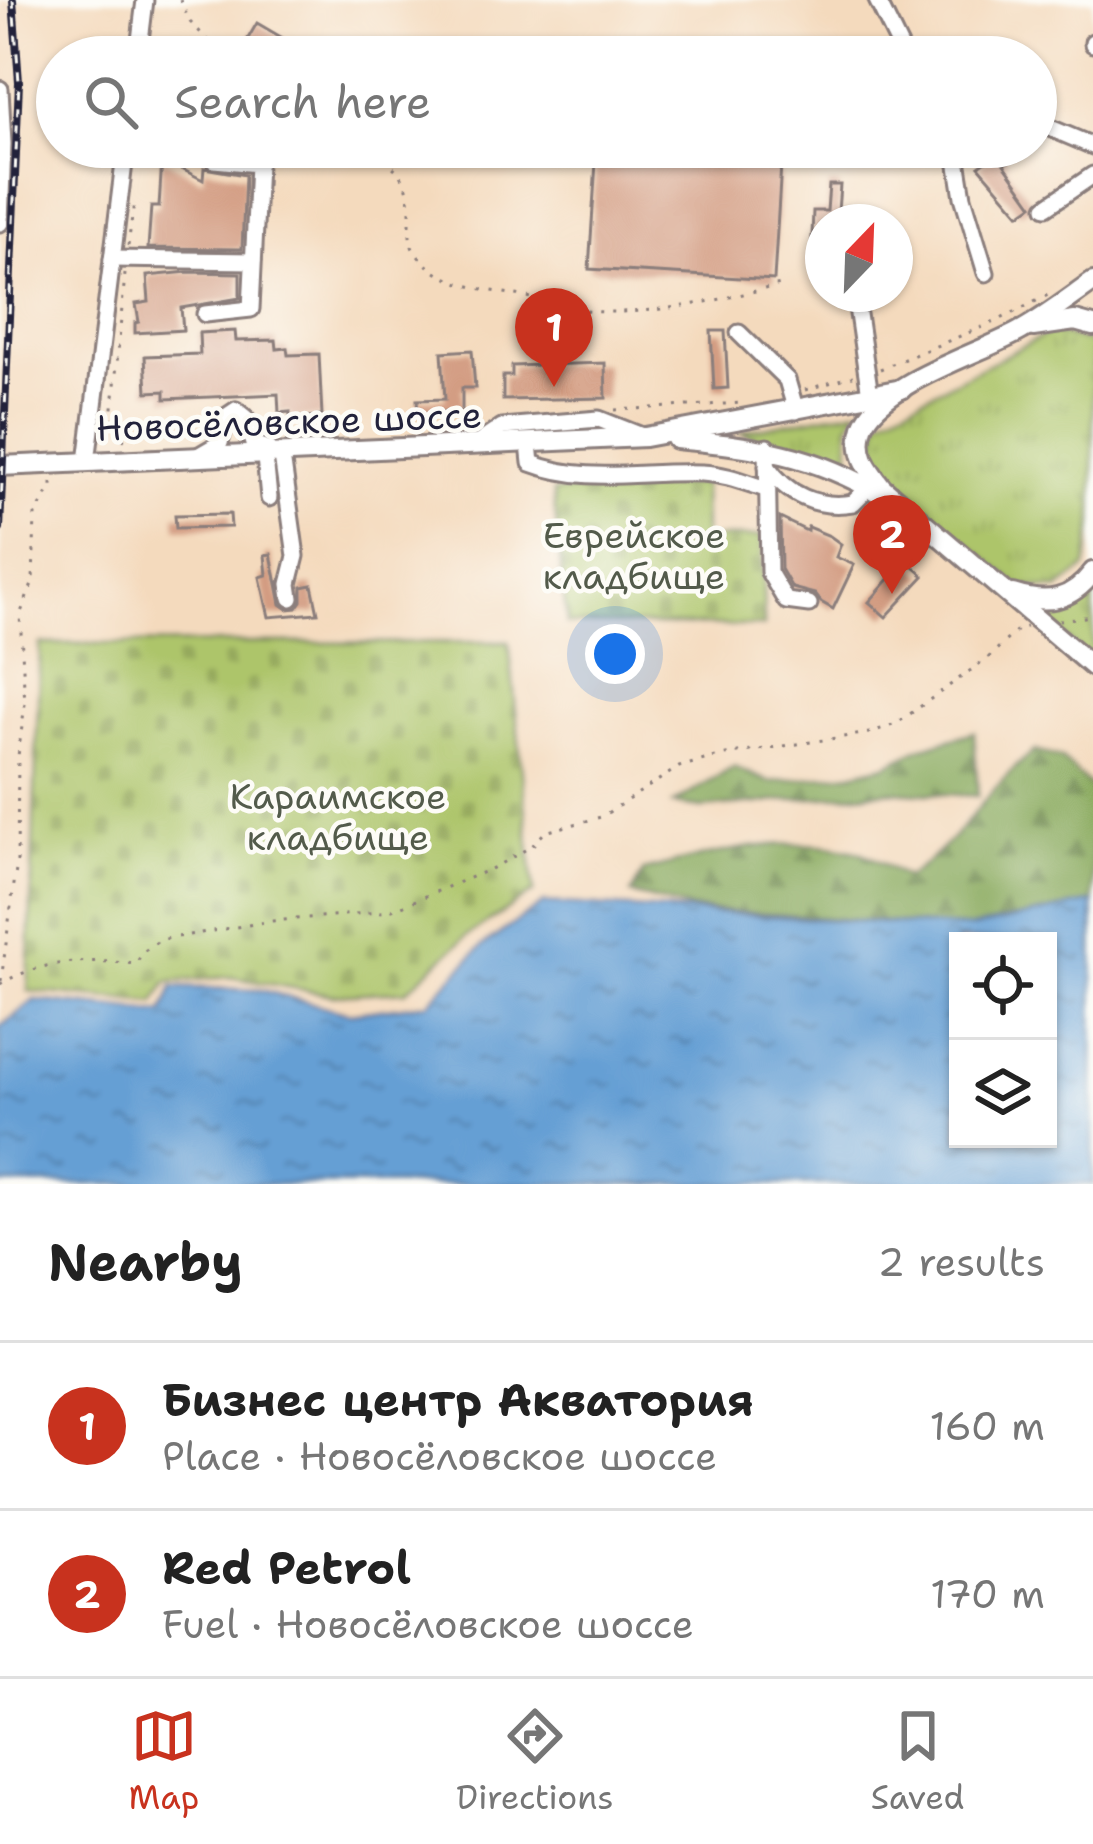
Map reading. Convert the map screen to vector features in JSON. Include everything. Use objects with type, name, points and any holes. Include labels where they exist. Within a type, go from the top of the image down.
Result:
[{"type":"main road","points":[[1093,282],[1023,330],[902,388],[870,414],[860,441],[861,455],[882,487],[1093,668]]},
{"type":"main road","points":[[1023,330],[1051,322],[1093,326]]},
{"type":"main road","name":"Новосёловское шоссе","points":[[0,466],[648,437],[794,402],[902,388]]},
{"type":"main road","name":"Новосёловское шоссе","points":[[648,437],[803,458],[869,487],[918,519]]},
{"type":"main road","points":[[984,575],[1013,594],[1042,602],[1077,591],[1093,572]]},
{"type":"street","points":[[877,0],[895,36]]},
{"type":"street","points":[[139,36],[141,4]]},
{"type":"street","points":[[0,89],[0,223]]},
{"type":"street","points":[[1057,131],[1093,146]]},
{"type":"street","points":[[87,462],[119,259],[125,168]]},
{"type":"street","points":[[205,314],[250,309],[258,168]]},
{"type":"street","points":[[958,168],[986,273]]},
{"type":"street","points":[[1046,207],[1093,176]]},
{"type":"street","points":[[119,259],[253,261]]},
{"type":"street","points":[[858,312],[870,395]]},
{"type":"street","points":[[739,333],[787,380],[794,402]]},
{"type":"street","points":[[194,458],[220,443],[227,416],[236,410],[246,418],[250,441],[257,448],[283,456]]},
{"type":"street","points":[[472,447],[502,427],[599,419],[648,437]]},
{"type":"street","points":[[529,444],[531,463],[562,475],[698,472],[727,475],[766,489]]},
{"type":"street","points":[[269,498],[283,456]]},
{"type":"street","points":[[283,456],[295,540],[291,598]]},
{"type":"street","points":[[766,456],[786,489],[824,504],[853,503],[869,487]]},
{"type":"street","points":[[766,456],[769,572],[787,601],[809,604]]},
{"type":"path","points":[[180,0],[190,22],[204,36]]},
{"type":"path","points":[[396,168],[406,178],[411,194],[410,244],[435,270],[468,287],[574,309],[648,312],[784,284]]},
{"type":"path","points":[[132,447],[120,436],[112,418],[119,259],[134,197]]},
{"type":"path","points":[[794,402],[997,322],[1054,291]]},
{"type":"path","points":[[604,410],[761,402]]},
{"type":"path","points":[[0,984],[16,862],[18,756],[25,704],[20,615],[33,582],[34,515],[52,486],[51,464]]},
{"type":"path","points":[[0,984],[36,966],[65,961],[136,964],[160,940],[271,921],[390,910],[493,868],[532,846],[545,832],[602,818],[680,767],[896,724],[989,657],[1018,629],[1093,616]]},
{"type":"green space","points":[[1051,332],[1093,343],[1093,524],[1086,568],[1058,590],[1019,586],[889,477],[870,453],[880,419]]},
{"type":"green space","points":[[858,409],[849,425],[850,465],[739,432]]},
{"type":"green space","name":"Еврейское кладбище","points":[[703,483],[704,539],[762,536],[764,626],[567,624],[553,492]]},
{"type":"green space","points":[[1093,584],[1093,662],[1032,609],[1072,603]]},
{"type":"green space","name":"Караимское кладбище","points":[[509,642],[534,892],[467,936],[406,991],[333,995],[230,977],[167,982],[155,1003],[28,991],[40,644]]},
{"type":"green space","points":[[974,732],[978,796],[890,791],[702,808],[673,804],[734,767],[770,782],[852,773]]},
{"type":"green space","points":[[1035,751],[1061,758],[1093,789],[1093,902],[973,928],[690,909],[631,894],[644,871],[776,845],[856,851],[906,877],[942,849]]},
{"type":"water","points":[[1093,902],[1093,1184],[0,1184],[0,1027],[35,1000],[163,1013],[173,987],[262,990],[349,1013],[428,1003],[482,946],[544,903],[973,928]]},
{"type":"building","points":[[257,23],[279,36],[249,36]]},
{"type":"building","points":[[161,168],[180,168],[203,180],[204,168],[245,175],[242,249],[148,248],[151,207],[159,207]]},
{"type":"building","points":[[596,168],[781,168],[774,280],[589,269]]},
{"type":"building","points":[[981,168],[1007,168],[1033,205],[1020,214]]},
{"type":"building","points":[[829,185],[840,185],[839,204],[828,204]]},
{"type":"building","points":[[240,273],[240,298],[181,308],[183,330],[135,333],[139,322],[136,304],[149,302],[147,276]]},
{"type":"building","points":[[235,331],[236,341],[276,340],[277,349],[287,348],[288,355],[319,354],[322,416],[290,418],[290,412],[279,413],[278,394],[165,399],[165,391],[147,392],[145,356],[200,354],[199,333]]},
{"type":"building","points":[[711,331],[725,331],[728,388],[714,389]]},
{"type":"building","points":[[472,350],[475,388],[462,388],[462,411],[418,413],[417,400],[445,399],[442,352]]},
{"type":"building","points":[[605,363],[606,398],[503,400],[503,376],[512,376],[512,366]]},
{"type":"building","points":[[230,514],[231,527],[176,528],[175,515]]},
{"type":"building","points":[[780,518],[830,536],[841,544],[836,557],[854,565],[833,609],[815,594],[792,588],[781,569]]},
{"type":"building","points":[[271,554],[281,604],[297,608],[302,587],[312,585],[318,613],[269,617],[260,577],[267,575],[265,555]]},
{"type":"building","points":[[906,560],[924,576],[886,617],[869,602]]},
{"type":"railway","points":[[0,529],[19,82],[13,0]]},
{"type":"place","name":"Бизнес центр Акватория","points":[[554,387]]},
{"type":"place","name":"Red Petrol","points":[[892,594]]}]
